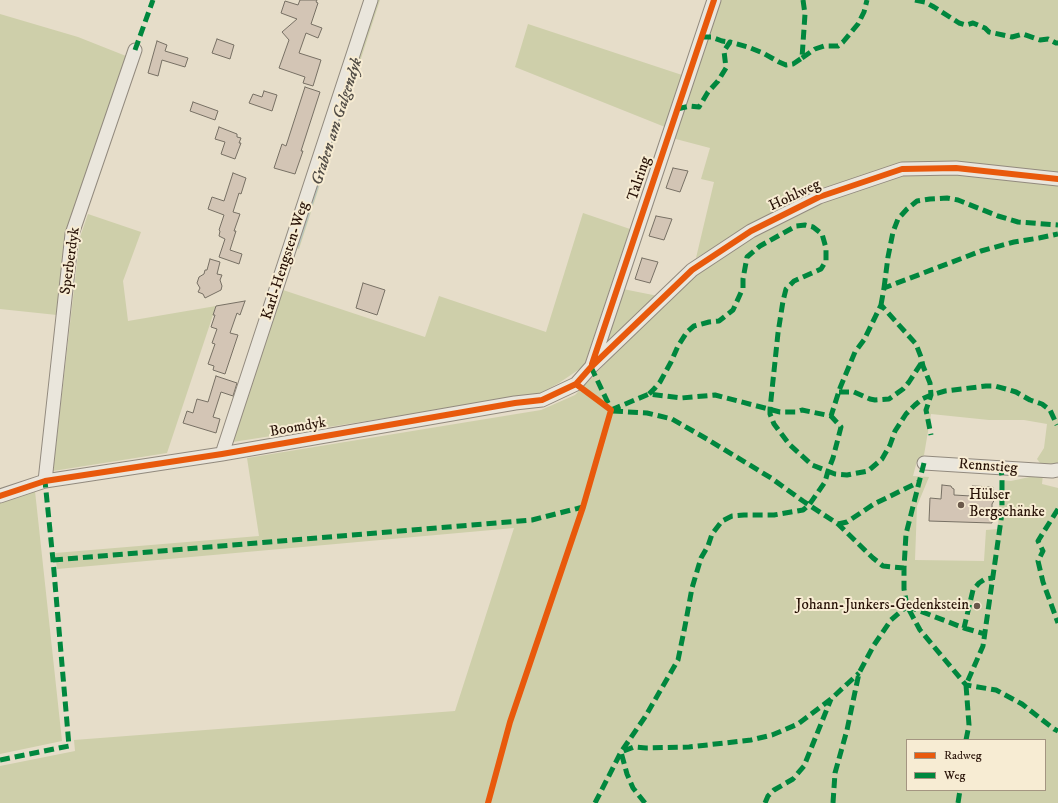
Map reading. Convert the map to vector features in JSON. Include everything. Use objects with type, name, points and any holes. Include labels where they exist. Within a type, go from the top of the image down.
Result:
[{"type":"street","name":"Karl-Hengsten-Weg","points":[[222,454],[371,0]]},
{"type":"street","name":"Talring","points":[[591,367],[714,0]]},
{"type":"street","name":"Sperberdyk","points":[[45,481],[72,234],[135,50]]},
{"type":"street","name":"Hohlweg","points":[[591,367],[692,270],[751,231],[819,198],[902,170],[956,168],[1058,179]]},
{"type":"street","name":"Boomdyk","points":[[0,496],[45,481],[222,454],[515,403],[542,400],[576,384],[591,367]]},
{"type":"street","name":"Rennstieg","points":[[924,463],[1056,472]]},
{"type":"green space","points":[[375,0],[380,0],[299,249],[294,247]]},
{"type":"green space","points":[[720,0],[1058,0],[1058,174],[910,163],[815,190],[696,258],[714,182],[701,179],[710,148],[672,138]]},
{"type":"green space","points":[[0,14],[78,37],[126,56],[67,231],[57,315],[0,309]]},
{"type":"green space","points":[[528,24],[682,75],[665,127],[515,67]]},
{"type":"green space","points":[[904,174],[956,174],[1058,185],[1058,465],[1043,467],[1037,459],[1044,448],[1047,424],[1024,420],[989,420],[931,414],[924,455],[917,461],[913,476],[929,477],[917,506],[915,560],[984,561],[986,530],[998,529],[1000,480],[1011,481],[1043,474],[1042,484],[1058,488],[1058,803],[0,803],[0,766],[75,751],[74,740],[455,711],[514,528],[57,569],[55,553],[259,536],[247,458],[541,410],[575,395],[670,297],[705,267],[768,226],[855,189]]},
{"type":"green space","points":[[583,213],[630,229],[584,366],[559,383],[539,394],[233,442],[283,290],[425,337],[439,296],[546,332]]},
{"type":"green space","points":[[88,214],[141,232],[123,281],[128,321],[216,306],[167,453],[53,471],[80,237]]},
{"type":"green space","points":[[623,289],[658,296],[602,352]]},
{"type":"green space","points":[[35,491],[62,741],[0,754],[0,503]]},
{"type":"building","points":[[300,0],[317,0],[316,2],[318,3],[311,24],[322,28],[318,38],[306,33],[299,53],[321,60],[313,86],[303,83],[305,77],[279,68],[289,40],[282,32],[297,19],[281,13],[285,1],[298,5]]},
{"type":"building","points":[[217,39],[234,45],[230,59],[212,53]]},
{"type":"building","points":[[157,41],[167,45],[165,51],[188,58],[185,67],[162,60],[158,76],[148,73]]},
{"type":"building","points":[[305,87],[320,92],[295,174],[274,168],[282,144],[286,146]]},
{"type":"building","points":[[264,91],[277,95],[272,111],[249,103],[253,94],[262,97]]},
{"type":"building","points":[[193,102],[218,111],[215,120],[190,111]]},
{"type":"building","points":[[219,127],[237,134],[237,137],[241,138],[239,143],[241,143],[235,159],[221,154],[225,142],[215,139]]},
{"type":"building","points":[[673,168],[688,171],[680,192],[666,188]]},
{"type":"building","points":[[233,173],[246,178],[233,212],[240,214],[234,231],[236,231],[230,250],[242,254],[239,264],[219,257],[225,239],[219,236],[219,230],[224,215],[208,209],[212,197],[224,201]]},
{"type":"building","points":[[656,216],[672,219],[664,240],[649,236]]},
{"type":"building","points":[[642,258],[658,262],[650,283],[635,279]]},
{"type":"building","points":[[210,259],[220,262],[217,274],[222,275],[220,280],[222,286],[221,290],[205,298],[203,294],[198,292],[200,288],[197,283],[199,277],[204,274],[205,270],[207,270]]},
{"type":"building","points":[[363,283],[385,290],[377,315],[356,308]]},
{"type":"building","points":[[245,301],[240,315],[237,313],[230,333],[238,335],[225,374],[213,370],[214,366],[208,364],[215,344],[212,343],[217,329],[211,327],[216,306]]},
{"type":"building","points":[[216,376],[237,383],[233,396],[221,392],[213,417],[220,419],[216,433],[183,423],[187,411],[193,413],[197,399],[208,402]]},
{"type":"building","points":[[942,485],[951,486],[954,489],[954,495],[971,496],[972,486],[993,487],[993,497],[995,499],[992,504],[992,523],[929,521],[930,498],[941,499]]},
{"type":"waterway","name":"Graben am Galgendyk","points":[[298,245],[350,85]]},
{"type":"marked path","points":[[135,50],[153,0]]},
{"type":"marked path","points":[[677,109],[690,106],[699,107],[726,68],[724,51],[730,42],[763,53],[786,65],[793,64],[802,58],[805,14],[803,0]]},
{"type":"marked path","points":[[802,58],[815,49],[824,46],[838,46],[843,42],[858,24],[864,12],[867,0]]},
{"type":"marked path","points":[[915,0],[925,2],[959,23],[966,25],[973,23],[985,28],[989,32],[1012,37],[1023,34],[1040,40],[1048,39],[1058,43]]},
{"type":"marked path","points":[[701,37],[711,37],[730,42]]},
{"type":"marked path","points":[[884,288],[893,232],[898,219],[917,201],[947,198],[958,200],[998,216],[1018,222],[1058,225]]},
{"type":"marked path","points":[[649,394],[660,382],[678,346],[687,332],[694,326],[719,321],[733,310],[743,288],[747,257],[760,246],[796,226],[805,225],[813,227],[822,234],[826,248],[826,261],[821,269],[794,281],[786,289],[778,333],[770,414],[774,424],[789,444],[812,465],[835,474],[847,475],[868,471],[882,459],[890,445],[895,431],[906,414],[922,399],[945,391],[995,386],[1016,392],[1030,400],[1042,404],[1050,410],[1057,425]]},
{"type":"marked path","points":[[881,305],[884,288],[981,251],[1014,242],[1058,234]]},
{"type":"marked path","points":[[611,410],[649,394],[681,398],[715,395],[780,412],[796,412],[802,410],[831,416],[840,388],[855,352],[864,340],[881,305],[916,344],[930,383],[931,395],[926,410],[931,435]]},
{"type":"marked path","points":[[839,392],[854,392],[875,400],[889,399],[903,389],[922,362]]},
{"type":"marked path","points":[[591,367],[610,407]]},
{"type":"marked path","points":[[613,411],[647,413],[672,419],[771,478],[838,524],[883,566],[904,568]]},
{"type":"marked path","points":[[595,803],[621,752],[645,717],[678,660],[692,588],[701,558],[708,546],[712,534],[722,521],[732,516],[774,515],[803,510],[809,505],[825,482],[841,427],[831,416]]},
{"type":"marked path","points":[[924,463],[906,534],[904,589],[907,606],[920,630],[966,685],[996,690],[1022,704],[1058,731]]},
{"type":"marked path","points":[[966,739],[969,725],[966,685],[983,646],[1002,513],[1002,476],[1000,467]]},
{"type":"marked path","points":[[0,760],[69,746],[45,481]]},
{"type":"marked path","points":[[838,524],[847,522],[874,504],[919,482]]},
{"type":"marked path","points":[[53,560],[532,520],[583,507]]},
{"type":"marked path","points":[[1058,509],[1038,541],[1043,551],[1038,561],[1043,582],[1058,623]]},
{"type":"marked path","points":[[907,606],[964,628],[973,590],[985,579],[993,578]]},
{"type":"marked path","points":[[833,803],[835,773],[847,730],[859,673],[874,645],[891,620],[907,606]]},
{"type":"marked path","points":[[964,628],[985,634]]},
{"type":"marked path","points":[[645,803],[633,788],[627,774],[621,752],[634,747],[689,747],[751,740],[772,735],[798,724],[831,699],[859,673]]},
{"type":"marked path","points":[[765,803],[768,796],[774,790],[793,779],[804,766],[831,699]]},
{"type":"marked path","points":[[958,803],[960,791]]},
{"type":"cycle path","points":[[592,364],[714,0]]},
{"type":"cycle path","points":[[0,496],[45,481],[222,454],[515,403],[542,400],[576,384],[591,367],[692,270],[751,231],[819,197],[902,169],[956,168],[1058,179]]},
{"type":"cycle path","points":[[488,803],[510,722],[583,507],[611,410],[576,384]]},
{"type":"place","name":"Hülser Bergschänke","points":[[961,505]]},
{"type":"place","name":"Johann-Junkers-Gedenkstein","points":[[977,606]]}]
